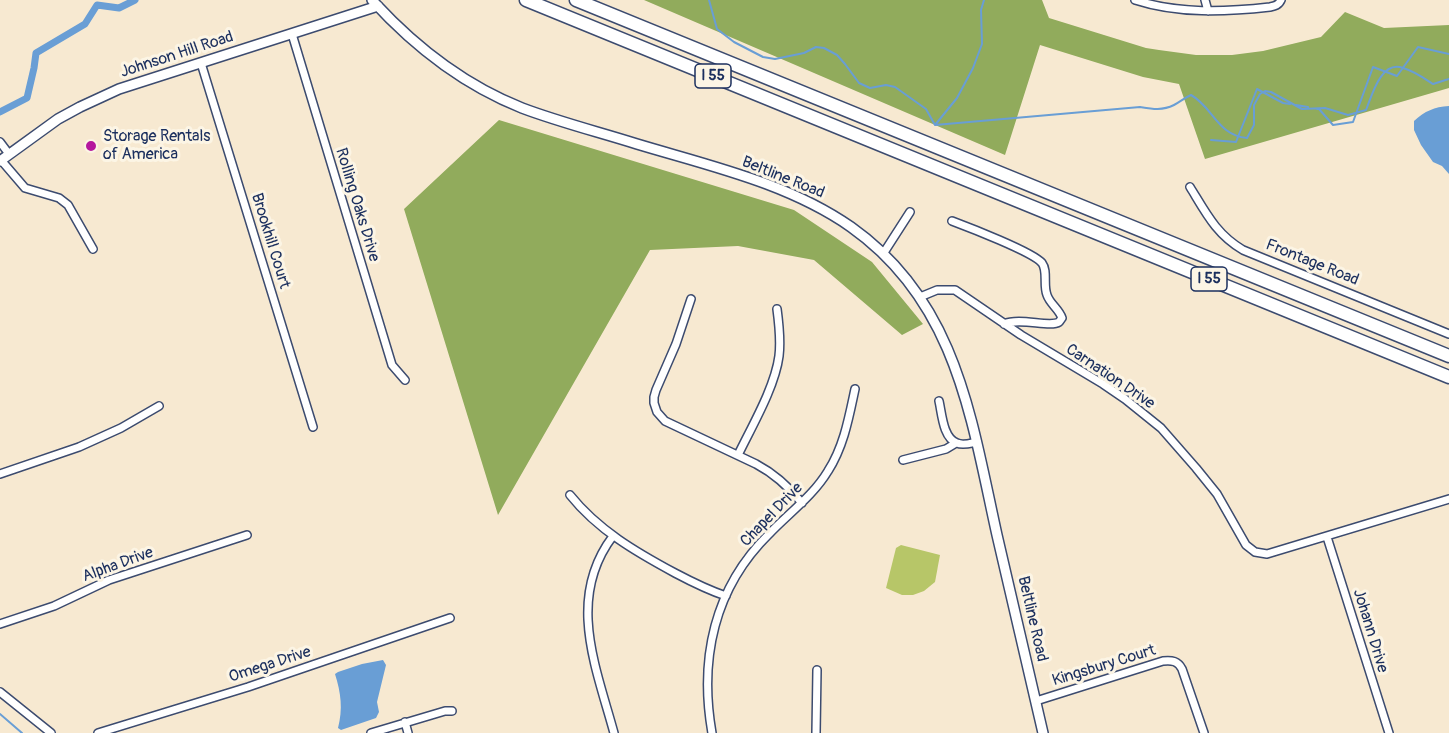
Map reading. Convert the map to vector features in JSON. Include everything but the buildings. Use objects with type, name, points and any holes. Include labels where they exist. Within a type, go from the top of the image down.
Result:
[{"type":"highway","name":"I 55","points":[[526,0],[1449,377]]},
{"type":"highway","name":"I 55","points":[[576,0],[1449,356]]},
{"type":"main road","name":"Johnson Hill Road","points":[[3,158],[80,106],[119,90],[292,34],[375,3]]},
{"type":"main road","name":"Beltline Road","points":[[375,3],[429,54],[504,100],[578,127],[725,171],[789,193],[818,207],[850,227],[884,254],[898,269],[933,318],[950,353],[968,408],[1043,733]]},
{"type":"street","points":[[1135,0],[1164,7],[1208,11],[1240,11],[1270,7],[1276,6],[1281,0]]},
{"type":"street","points":[[1205,0],[1208,11]]},
{"type":"street","name":"Rolling Oaks Drive","points":[[292,34],[392,364],[405,380]]},
{"type":"street","name":"Brookhill Court","points":[[201,63],[313,427]]},
{"type":"street","points":[[0,142],[3,158],[25,188],[59,198],[68,205],[93,249]]},
{"type":"street","name":"Frontage Road","points":[[1190,187],[1215,227],[1224,237],[1243,250],[1449,334]]},
{"type":"street","points":[[884,254],[910,212]]},
{"type":"street","points":[[952,221],[1020,250],[1039,260],[1043,265],[1045,289],[1062,318],[1056,323],[1015,321],[1005,324]]},
{"type":"street","name":"Carnation Drive","points":[[920,297],[937,290],[955,290],[1125,399],[1161,428],[1179,447],[1217,494],[1246,545],[1261,554],[1327,537],[1449,499]]},
{"type":"street","points":[[691,299],[676,344],[656,390],[654,397],[657,412],[664,421],[770,471],[802,503]]},
{"type":"street","points":[[738,455],[777,369],[780,344],[777,309]]},
{"type":"street","name":"Chapel Drive","points":[[712,733],[707,693],[709,655],[717,619],[726,596],[737,575],[759,545],[822,481],[837,455],[847,427],[855,389]]},
{"type":"street","points":[[939,401],[946,431],[951,440],[961,444],[976,442]]},
{"type":"street","points":[[0,474],[79,447],[122,428],[159,406]]},
{"type":"street","points":[[903,460],[946,449],[956,443]]},
{"type":"street","points":[[570,495],[582,510],[614,536],[643,555],[692,582],[726,596]]},
{"type":"street","name":"Alpha Drive","points":[[0,624],[54,606],[109,580],[247,535]]},
{"type":"street","points":[[614,536],[600,556],[595,569],[590,585],[587,616],[590,645],[614,733]]},
{"type":"street","name":"Johann Drive","points":[[1327,537],[1389,733]]},
{"type":"street","name":"Omega Drive","points":[[98,733],[248,687],[450,618]]},
{"type":"street","name":"Kingsbury Court","points":[[1036,701],[1163,661],[1173,661],[1182,669],[1204,733]]},
{"type":"street","points":[[816,733],[817,670]]},
{"type":"street","points":[[0,692],[51,733]]},
{"type":"street","points":[[371,733],[445,711],[452,711]]},
{"type":"street","points":[[405,722],[408,733]]},
{"type":"green space","points":[[644,0],[1042,0],[1049,18],[1146,48],[1196,55],[1232,55],[1263,51],[1321,37],[1345,12],[1384,28],[1449,25],[1449,88],[1205,159],[1179,84],[1143,77],[1040,45],[1005,155]]},
{"type":"green space","points":[[499,120],[794,210],[872,262],[923,324],[902,335],[814,260],[738,246],[650,250],[498,515],[404,209]]},
{"type":"green space","points":[[901,545],[940,555],[935,582],[924,591],[913,595],[902,595],[886,588],[896,548]]},
{"type":"water","points":[[1449,106],[1449,174],[1442,166],[1433,162],[1421,145],[1414,130],[1414,121],[1430,110]]},
{"type":"water","points":[[383,660],[386,665],[377,702],[379,712],[376,718],[341,730],[338,728],[341,701],[335,674],[362,664]]},
{"type":"waterway","points":[[0,112],[27,98],[36,53],[85,24],[97,5],[119,8],[135,0]]},
{"type":"waterway","points":[[709,0],[717,29],[734,42],[763,57],[775,59],[804,53],[816,47],[824,48],[837,55],[859,83],[870,88],[886,85],[895,87],[926,109],[935,125]]},
{"type":"waterway","points":[[935,125],[957,98],[973,68],[982,44],[981,10],[984,0]]},
{"type":"waterway","points":[[1317,109],[1333,125],[1353,122],[1373,67],[1397,76],[1418,47],[1449,54]]},
{"type":"waterway","points":[[935,125],[1140,107],[1161,109],[1170,107],[1191,95],[1205,106],[1229,132],[1247,138],[1254,125],[1254,105],[1260,94],[1265,91],[1302,109],[1325,108],[1348,115],[1366,110],[1378,80],[1389,69],[1395,67],[1407,69],[1433,84],[1449,79]]},
{"type":"waterway","points":[[1211,140],[1236,142],[1257,89],[1283,103],[1290,104]]},
{"type":"waterway","points":[[1296,105],[1308,107]]},
{"type":"waterway","points":[[0,714],[22,733]]},
{"type":"place","name":"Storage Rentals of America","points":[[91,146]]}]
